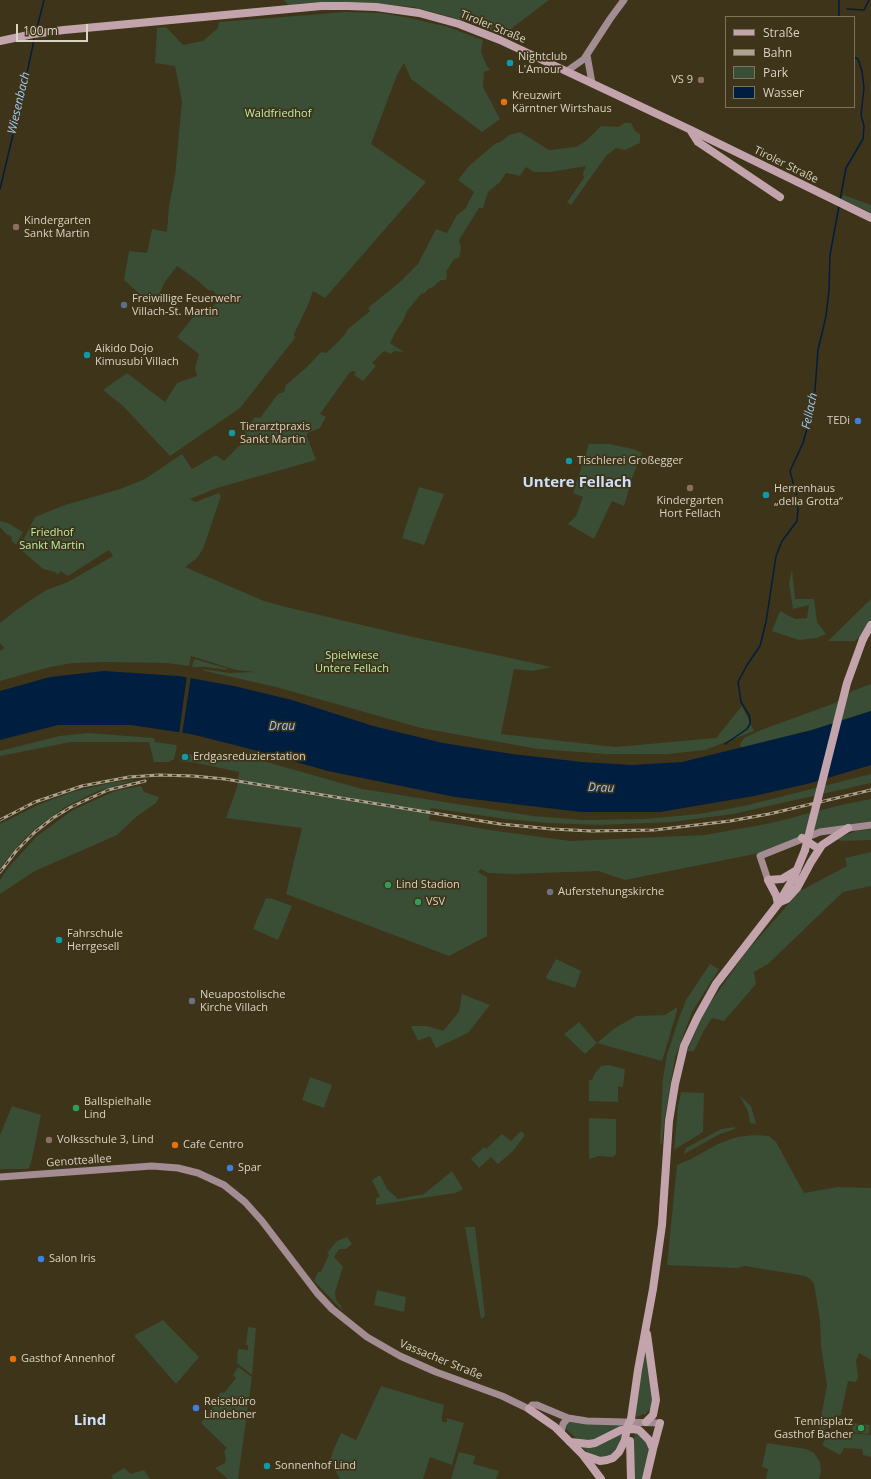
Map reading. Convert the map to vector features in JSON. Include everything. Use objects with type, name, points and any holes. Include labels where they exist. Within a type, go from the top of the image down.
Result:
[{"type":"main road","points":[[567,71],[587,56],[610,19],[624,0]]},
{"type":"main road","name":"Tiroler Straße","points":[[0,41],[33,34],[64,30],[321,6],[376,7],[419,13],[459,24],[500,40],[691,130],[871,218]]},
{"type":"main road","points":[[587,56],[592,83]]},
{"type":"main road","points":[[691,130],[698,142],[780,197]]},
{"type":"main road","points":[[631,1479],[627,1427],[631,1419],[662,1226],[670,1121],[675,1084],[684,1046],[697,1018],[716,984],[778,904],[806,850],[847,683],[863,639],[871,625]]},
{"type":"main road","points":[[778,904],[776,895],[768,880],[760,856],[820,832],[871,825]]},
{"type":"main road","points":[[778,904],[787,899],[797,888],[822,845],[848,828]]},
{"type":"main road","points":[[802,838],[819,849]]},
{"type":"main road","points":[[768,880],[782,879],[797,869]]},
{"type":"main road","name":"Genotteallee","points":[[0,1177],[135,1167],[159,1167]]},
{"type":"main road","name":"Vassacher Straße","points":[[159,1167],[178,1168],[198,1173],[219,1182],[232,1191],[245,1202],[262,1221],[317,1293],[348,1322],[367,1337],[400,1356],[416,1364],[502,1396],[529,1409],[532,1405],[538,1405],[568,1418],[587,1421],[660,1423]]},
{"type":"main road","points":[[646,1324],[656,1400],[653,1415],[646,1422]]},
{"type":"main road","points":[[529,1409],[561,1433],[583,1455],[601,1479]]},
{"type":"main road","points":[[561,1433],[563,1424],[568,1418]]},
{"type":"main road","points":[[646,1479],[652,1449],[660,1423]]},
{"type":"main road","points":[[570,1442],[589,1444],[595,1443],[622,1430],[634,1429],[645,1434],[652,1449]]},
{"type":"main road","points":[[583,1455],[600,1461],[613,1458],[628,1440]]},
{"type":"green space","points":[[284,0],[549,0],[503,35],[473,22],[414,7],[365,3],[318,2],[288,5]]},
{"type":"green space","name":"Waldfriedhof","points":[[346,12],[382,13],[410,18],[448,27],[483,40],[481,52],[490,70],[484,72],[483,87],[500,119],[482,132],[411,79],[404,63],[397,75],[371,144],[426,182],[325,298],[313,291],[294,334],[295,338],[240,408],[170,456],[123,406],[103,390],[127,373],[165,402],[177,383],[197,376],[195,368],[199,354],[177,337],[199,310],[209,310],[215,304],[217,297],[214,291],[208,290],[177,266],[164,283],[157,300],[152,305],[124,280],[129,251],[147,253],[152,229],[167,232],[169,206],[175,176],[182,101],[175,66],[155,63],[157,28],[166,27],[183,45],[203,41],[218,28],[219,22]]},
{"type":"green space","points":[[624,123],[631,123],[635,131],[640,134],[640,143],[625,150],[616,148],[606,156],[571,205],[567,202],[584,178],[583,173],[586,166],[551,172],[534,172],[526,167],[520,176],[506,173],[500,182],[488,192],[483,208],[479,208],[459,240],[461,248],[459,258],[454,259],[446,272],[446,280],[441,280],[433,287],[428,289],[425,293],[421,294],[407,311],[390,343],[404,352],[394,351],[391,354],[384,351],[372,363],[376,366],[363,381],[354,375],[356,372],[350,372],[320,414],[326,417],[320,428],[307,433],[307,437],[316,460],[217,488],[190,499],[195,502],[219,493],[221,496],[203,549],[197,558],[185,567],[264,601],[286,607],[404,635],[552,667],[532,671],[514,669],[501,734],[615,747],[716,738],[742,706],[754,731],[705,750],[668,754],[606,754],[538,749],[421,728],[276,687],[205,671],[202,669],[230,673],[255,672],[236,670],[191,656],[189,666],[167,663],[73,663],[50,667],[0,681],[0,651],[4,648],[0,643],[0,623],[46,590],[68,582],[113,556],[109,550],[68,576],[60,571],[59,574],[57,574],[55,572],[43,569],[19,548],[35,517],[65,505],[120,489],[145,479],[182,454],[192,469],[216,455],[224,461],[248,437],[244,431],[255,417],[260,418],[278,394],[284,392],[286,385],[308,366],[321,352],[326,353],[337,343],[348,329],[370,311],[368,308],[401,281],[418,264],[436,229],[447,233],[457,215],[465,209],[474,192],[458,180],[469,166],[496,143],[499,143],[509,135],[520,132],[549,150],[576,147],[586,141],[601,126],[619,127]]},
{"type":"green space","points":[[843,195],[871,205],[871,213],[842,199]]},
{"type":"green space","points":[[589,444],[609,444],[633,449],[642,453],[632,478],[624,506],[612,501],[594,539],[568,524],[576,516],[583,497],[573,493]]},
{"type":"green space","points":[[419,487],[444,494],[424,545],[402,538]]},
{"type":"green space","points":[[0,521],[8,523],[23,532],[16,545],[11,540],[12,538],[0,527]]},
{"type":"green space","points":[[792,569],[795,599],[814,599],[817,622],[826,634],[817,638],[799,640],[772,631],[780,611],[795,619],[807,618],[809,605],[793,609],[789,584]]},
{"type":"green space","points":[[871,599],[871,624],[855,641],[828,641]]},
{"type":"green space","points":[[194,659],[226,668],[228,670],[192,667]]},
{"type":"green space","points":[[871,684],[871,711],[812,730],[741,748],[740,744],[744,738],[761,730],[835,703],[852,691]]},
{"type":"green space","points":[[88,733],[154,738],[155,742],[177,746],[174,759],[169,762],[154,762],[149,742],[71,742],[0,756],[0,751],[59,736]]},
{"type":"green space","points":[[189,754],[211,759],[219,754],[242,759],[242,755],[362,789],[533,816],[583,820],[646,819],[699,814],[744,806],[871,774],[871,783],[733,814],[672,822],[599,825],[548,823],[506,819],[431,808],[429,820],[571,841],[705,835],[771,823],[871,799],[871,821],[821,830],[755,854],[625,880],[598,871],[512,874],[488,873],[481,869],[478,872],[487,877],[487,936],[449,956],[286,894],[302,828],[226,818],[237,787],[239,772],[192,762],[181,762],[183,758],[186,758]]},
{"type":"green space","points":[[138,779],[98,791],[65,807],[36,828],[22,841],[0,868],[0,824],[38,805],[72,792],[110,783]]},
{"type":"green space","points":[[141,786],[144,792],[159,797],[156,803],[136,817],[117,835],[35,871],[0,894],[0,880],[8,868],[37,836],[73,810],[115,791]]},
{"type":"green space","points":[[871,829],[871,840],[843,841],[835,839],[856,831]]},
{"type":"green space","points":[[871,852],[871,886],[843,892],[768,964],[754,972],[756,984],[724,1021],[712,1018],[694,1051],[687,1051],[705,1010],[747,951],[800,891],[847,866],[845,858]]},
{"type":"green space","points":[[266,898],[292,906],[278,940],[253,929]]},
{"type":"green space","points":[[556,959],[581,971],[575,988],[547,979],[546,977]]},
{"type":"green space","points":[[710,964],[719,969],[692,1012],[675,1058],[665,1116],[662,1144],[660,1143],[663,1078],[667,1055],[686,1000]]},
{"type":"green space","points":[[462,994],[490,1005],[468,1033],[436,1048],[430,1036],[418,1041],[411,1026],[427,1026],[443,1031],[459,1012]]},
{"type":"green space","points":[[677,1007],[662,1061],[597,1043],[615,1028],[636,1016],[665,1015]]},
{"type":"green space","points":[[579,1022],[597,1043],[585,1054],[564,1034]]},
{"type":"green space","points":[[608,1065],[625,1069],[623,1087],[618,1086],[618,1102],[589,1101],[589,1080],[592,1080],[601,1066]]},
{"type":"green space","points":[[310,1077],[332,1085],[324,1108],[302,1100]]},
{"type":"green space","points":[[681,1092],[704,1093],[703,1132],[674,1150],[678,1107]]},
{"type":"green space","points":[[739,1095],[751,1106],[756,1124],[750,1123],[748,1111]]},
{"type":"green space","points":[[12,1106],[41,1115],[31,1163],[29,1168],[26,1169],[0,1169],[0,1135]]},
{"type":"green space","points":[[589,1118],[616,1119],[616,1154],[613,1157],[598,1156],[589,1158]]},
{"type":"green space","points":[[735,1127],[735,1129],[720,1134],[684,1154],[686,1148],[721,1129]]},
{"type":"green space","points":[[521,1131],[525,1135],[513,1151],[498,1164],[491,1157],[479,1168],[471,1159],[484,1147],[486,1149],[502,1134],[511,1141]]},
{"type":"green space","points":[[754,1135],[769,1136],[776,1142],[804,1193],[838,1187],[871,1188],[871,1360],[859,1353],[856,1361],[858,1377],[856,1382],[848,1381],[842,1414],[830,1421],[820,1436],[818,1434],[827,1385],[821,1346],[820,1320],[814,1284],[810,1279],[805,1276],[745,1266],[737,1268],[667,1265],[677,1165],[718,1144],[737,1137]]},
{"type":"green space","points":[[452,1171],[463,1189],[455,1193],[376,1205],[376,1198],[380,1197],[372,1180],[380,1175],[387,1189],[398,1199],[424,1194]]},
{"type":"green space","points":[[465,1227],[475,1227],[485,1316],[481,1319]]},
{"type":"green space","points":[[347,1237],[352,1244],[346,1249],[339,1249],[334,1257],[343,1267],[335,1292],[336,1300],[343,1311],[314,1281],[318,1272],[321,1272],[329,1255],[327,1253],[337,1241]]},
{"type":"green space","points":[[377,1290],[406,1297],[404,1312],[374,1305]]},
{"type":"green space","points":[[163,1320],[199,1357],[176,1384],[135,1337],[135,1335]]},
{"type":"green space","points":[[248,1327],[256,1328],[252,1375],[237,1363],[238,1349],[248,1350],[248,1345],[246,1345]]},
{"type":"green space","points":[[646,1341],[653,1396],[652,1406],[645,1415],[636,1417],[636,1408]]},
{"type":"green space","points":[[238,1367],[252,1377],[238,1479],[228,1479],[215,1468],[225,1463],[226,1458],[224,1451],[227,1448],[201,1423],[215,1404],[213,1402],[221,1392],[224,1393],[236,1378],[233,1375]]},
{"type":"green space","points":[[381,1386],[444,1405],[442,1422],[447,1422],[447,1418],[464,1423],[452,1465],[430,1457],[423,1479],[340,1479],[332,1465],[331,1458],[333,1451],[341,1433],[356,1440]]},
{"type":"green space","points":[[570,1421],[624,1424],[624,1427],[596,1440],[583,1441],[576,1438],[567,1430],[565,1425]]},
{"type":"green space","name":"Tennisplatz Gasthof Bacher","points":[[853,1423],[870,1425],[869,1434],[852,1432]]},
{"type":"green space","points":[[830,1431],[871,1435],[871,1457],[863,1455],[862,1449],[844,1448],[840,1455],[822,1445]]},
{"type":"green space","points":[[623,1432],[623,1441],[612,1456],[595,1458],[580,1446]]},
{"type":"green space","points":[[635,1432],[642,1435],[648,1443],[649,1452],[643,1479],[633,1479],[633,1444]]},
{"type":"green space","points":[[767,1443],[806,1449],[814,1453],[820,1462],[821,1472],[819,1479],[766,1479],[768,1469],[762,1467]]},
{"type":"green space","points":[[459,1452],[475,1456],[473,1464],[499,1471],[496,1479],[451,1479]]},
{"type":"green space","points":[[124,1468],[131,1474],[144,1470],[150,1479],[113,1479],[111,1476]]},
{"type":"water","name":"Drau","points":[[104,671],[179,676],[234,686],[292,700],[373,726],[443,743],[512,754],[582,762],[632,765],[682,762],[812,730],[871,711],[871,765],[811,783],[754,796],[660,812],[581,812],[455,797],[328,771],[191,734],[131,725],[58,725],[0,740],[0,691],[50,677]]},
{"type":"pier","points":[[187,675],[191,676],[182,735],[179,734]]},
{"type":"waterway","name":"Wiesenbach","points":[[37,28],[44,0]]},
{"type":"waterway","name":"Fellach","points":[[839,0],[839,16]]},
{"type":"waterway","points":[[847,9],[864,10],[869,0]]},
{"type":"waterway","name":"Wiesenbach","points":[[0,189],[34,40]]},
{"type":"waterway","name":"Fellach","points":[[840,200],[846,168],[863,139],[864,126],[861,115],[864,88],[862,71],[858,59],[855,58]]},
{"type":"waterway","name":"Fellach","points":[[725,744],[747,729],[750,724],[749,715],[741,702],[738,682],[760,646],[766,622],[776,556],[782,541],[797,521],[797,498],[790,471],[803,443],[814,403],[818,350],[826,316],[829,290],[830,255],[839,206]]},
{"type":"railway","points":[[0,820],[35,802],[82,786],[129,777],[159,775],[225,779],[500,824],[591,831],[654,830],[730,821],[769,814],[871,790]]},
{"type":"railway","points":[[0,872],[17,850],[35,832],[53,818],[71,807],[108,790],[145,781]]},
{"type":"place","name":"Nightclub L'Amour","points":[[510,63]]},
{"type":"place","name":"VS 9","points":[[701,80]]},
{"type":"place","name":"Kreuzwirt Kärntner Wirtshaus","points":[[504,102]]},
{"type":"place","name":"Kindergarten Sankt Martin","points":[[16,227]]},
{"type":"place","name":"Freiwillige Feuerwehr Villach-St. Martin","points":[[124,305]]},
{"type":"place","name":"Aikido Dojo Kimusubi Villach","points":[[87,355]]},
{"type":"place","name":"TEDi","points":[[858,421]]},
{"type":"place","name":"Tierarztpraxis Sankt Martin","points":[[232,433]]},
{"type":"place","name":"Tischlerei Großegger","points":[[569,461]]},
{"type":"place","name":"Kindergarten Hort Fellach","points":[[690,488]]},
{"type":"place","name":"Herrenhaus „della Grotta“","points":[[766,495]]},
{"type":"place","name":"Erdgasreduzierstation","points":[[185,757]]},
{"type":"place","name":"Lind Stadion","points":[[388,885]]},
{"type":"place","name":"Auferstehungskirche","points":[[550,892]]},
{"type":"place","name":"VSV","points":[[418,902]]},
{"type":"place","name":"Fahrschule Herrgesell","points":[[59,940]]},
{"type":"place","name":"Neuapostolische Kirche Villach","points":[[192,1001]]},
{"type":"place","name":"Ballspielhalle Lind","points":[[76,1108]]},
{"type":"place","name":"Volksschule 3, Lind","points":[[49,1140]]},
{"type":"place","name":"Cafe Centro","points":[[175,1145]]},
{"type":"place","name":"Spar","points":[[230,1168]]},
{"type":"place","name":"Salon Iris","points":[[41,1259]]},
{"type":"place","name":"Gasthof Annenhof","points":[[13,1359]]},
{"type":"place","name":"Reisebüro Lindebner","points":[[196,1408]]},
{"type":"place","name":"Tennisplatz Gasthof Bacher","points":[[861,1428]]},
{"type":"place","name":"Sonnenhof Lind","points":[[267,1466]]},
{"type":"district","name":"Untere Fellach","points":[[577,483]]},
{"type":"district","name":"Lind","points":[[90,1421]]},
{"type":"park label","name":"Friedhof Sankt Martin","points":[[52,539]]},
{"type":"park label","name":"Spielwiese Untere Fellach","points":[[352,662]]}]
